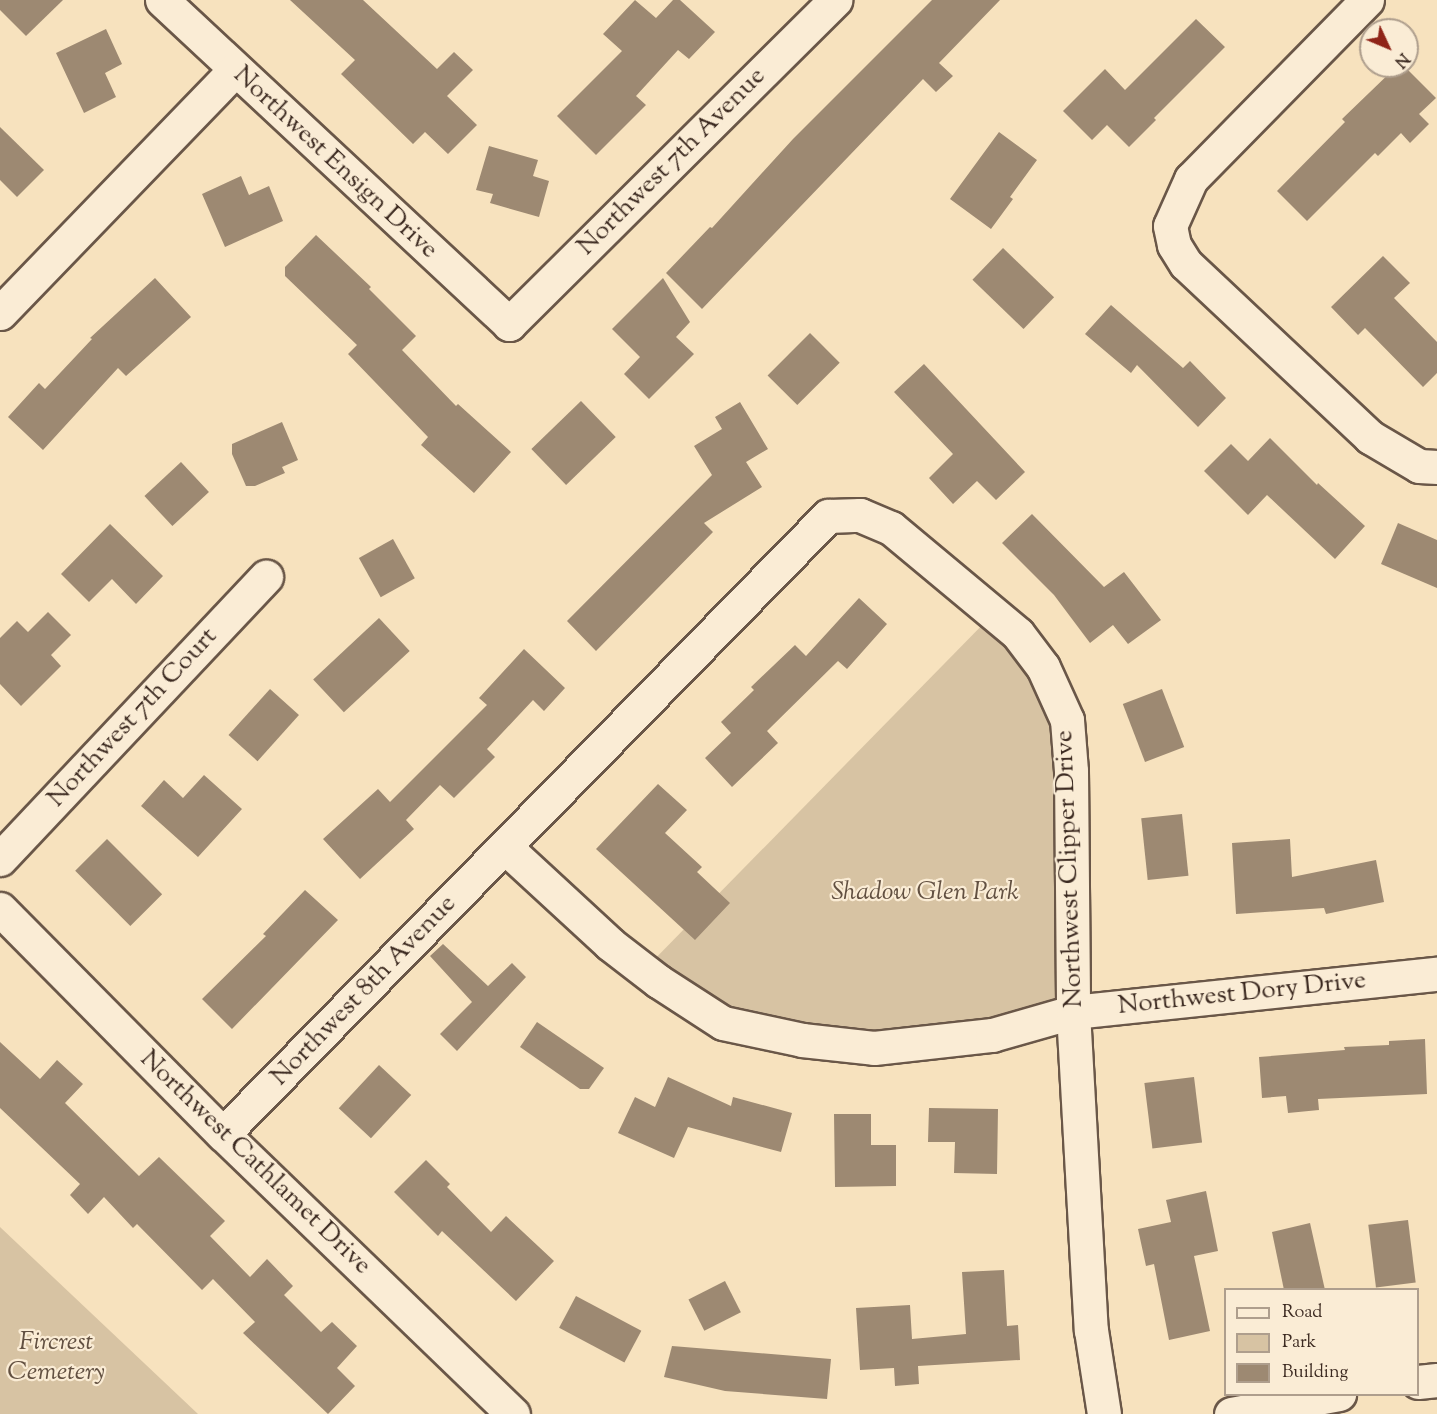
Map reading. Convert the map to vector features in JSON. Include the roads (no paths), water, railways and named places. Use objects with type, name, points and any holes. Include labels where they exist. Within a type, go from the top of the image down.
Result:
[{"type":"street","name":"Northwest Ensign Drive","points":[[162,0],[509,324]]},
{"type":"street","name":"Northwest 7th Avenue","points":[[509,324],[835,0]]},
{"type":"street","points":[[1367,0],[1191,179],[1170,226],[1174,245],[1186,264],[1370,437],[1419,466],[1437,467]]},
{"type":"street","points":[[0,313],[235,70]]},
{"type":"street","name":"Northwest Clipper Drive","points":[[505,848],[828,516],[860,515],[891,528],[1018,634],[1043,667],[1067,720],[1071,771],[1073,1012],[1092,1330],[1104,1414]]},
{"type":"street","name":"Northwest 7th Court","points":[[0,859],[266,577]]},
{"type":"street","name":"Northwest Dory Drive","points":[[505,848],[610,944],[658,981],[723,1023],[801,1040],[874,1048],[992,1035],[1073,1012],[1437,974]]},
{"type":"street","name":"Northwest 8th Avenue","points":[[223,1134],[505,848]]},
{"type":"street","name":"Northwest Cathlamet Drive","points":[[0,909],[223,1134],[513,1414]]},
{"type":"street","points":[[1419,1382],[1437,1380]]},
{"type":"street","points":[[1231,1414],[1333,1396]]},
{"type":"park label","name":"Shadow Glen Park","points":[[925,893]]},
{"type":"park label","name":"Fircrest Cemetery","points":[[56,1358]]}]
